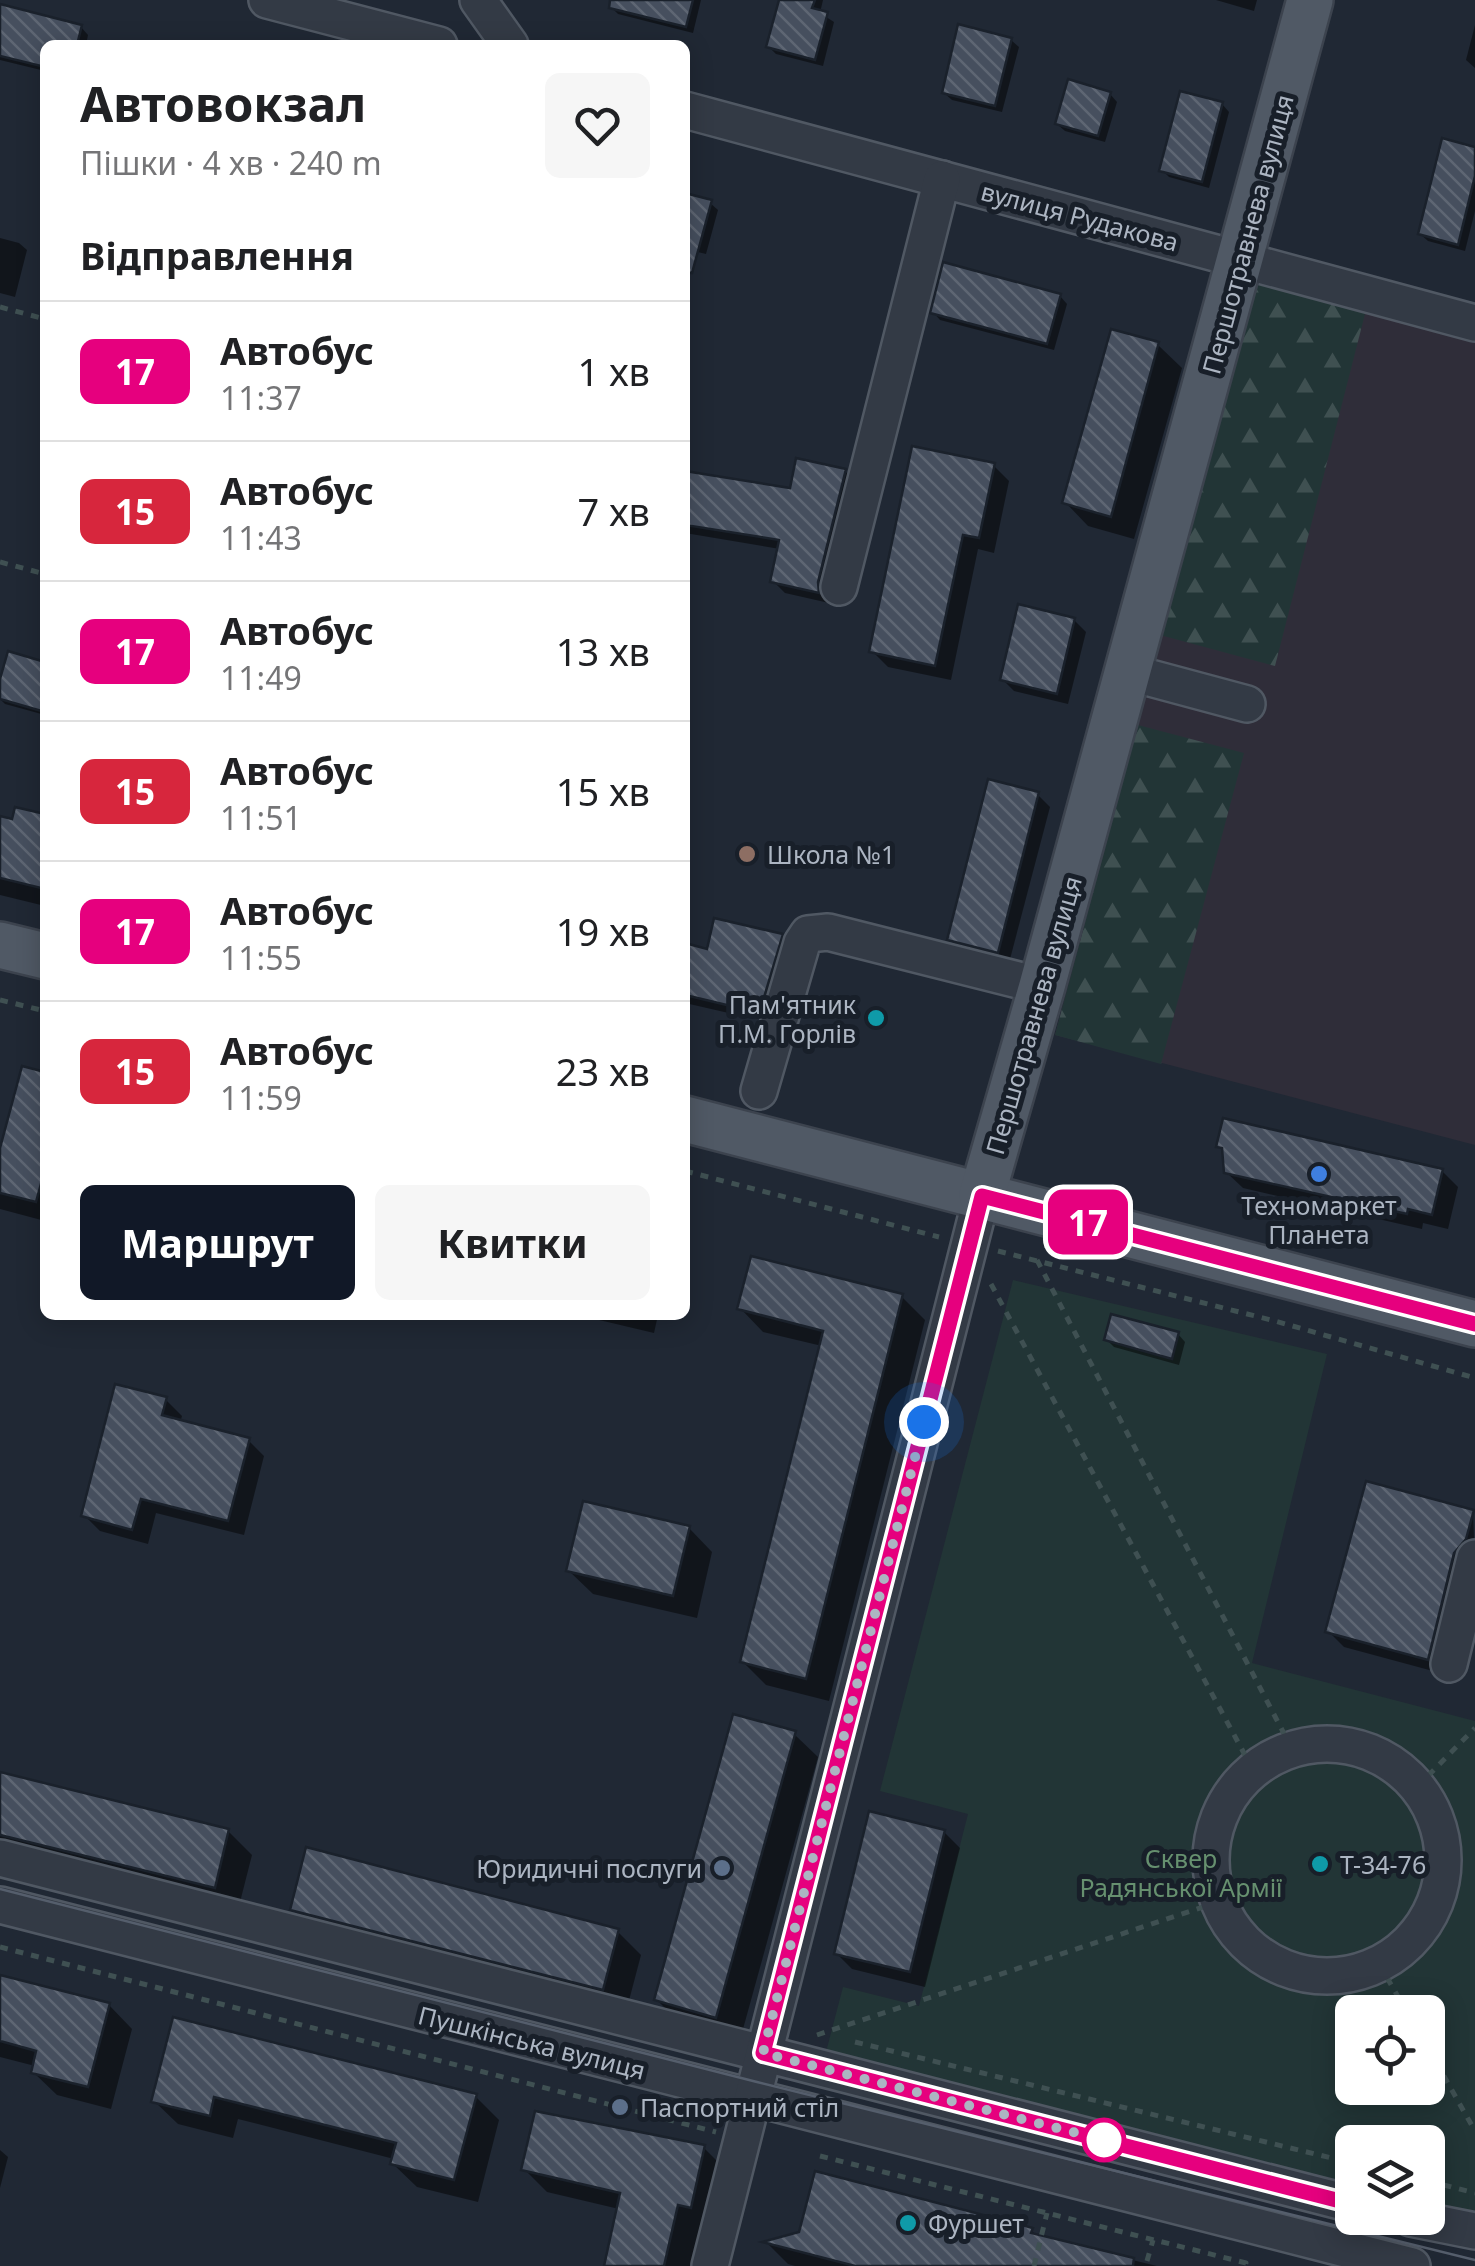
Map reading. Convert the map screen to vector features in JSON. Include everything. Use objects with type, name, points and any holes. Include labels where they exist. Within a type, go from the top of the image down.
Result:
[{"type":"main road","name":"Першотравнева вулиця","points":[[982,1196],[1310,0]]},
{"type":"main road","points":[[0,945],[40,955]]},
{"type":"main road","points":[[690,1120],[1475,1324]]},
{"type":"street","points":[[267,0],[420,40]]},
{"type":"street","points":[[478,0],[506,40]]},
{"type":"street","name":"вулиця Рудакова","points":[[690,111],[1475,323]]},
{"type":"street","points":[[839,587],[942,180]]},
{"type":"street","points":[[1128,672],[1247,704]]},
{"type":"street","points":[[759,1092],[802,943],[808,934],[828,932],[1042,986]]},
{"type":"street","name":"Першотравнева вулиця","points":[[710,2266],[982,1196]]},
{"type":"street","points":[[1449,1664],[1475,1558]]},
{"type":"street","points":[[1320,1744],[1347,1746],[1374,1754],[1417,1787],[1431,1809],[1444,1858],[1441,1884],[1432,1909],[1401,1950],[1354,1974],[1298,1973],[1272,1963],[1249,1947],[1231,1926],[1218,1902],[1211,1874],[1211,1844],[1218,1816],[1233,1791],[1253,1770],[1292,1749],[1320,1744]]},
{"type":"street","name":"Пушкінська вулиця","points":[[0,1858],[1335,2200]]},
{"type":"street","name":"Пушкінська вулиця","points":[[0,1904],[1412,2266]]},
{"type":"street","points":[[1445,2226],[1475,2232]]},
{"type":"path","points":[[0,307],[40,318]]},
{"type":"path","points":[[0,562],[40,573]]},
{"type":"path","points":[[0,1000],[40,1010]]},
{"type":"path","points":[[690,1172],[1275,1321],[1475,1378]]},
{"type":"path","points":[[970,1244],[1253,1770]]},
{"type":"path","points":[[1037,1260],[1292,1749]]},
{"type":"path","points":[[1417,1787],[1475,1728]]},
{"type":"path","points":[[763,2053],[1218,1902]]},
{"type":"path","points":[[0,1947],[742,2140]]},
{"type":"path","points":[[1380,1964],[1397,1995]]},
{"type":"path","points":[[822,2034],[1335,2159]]},
{"type":"path","points":[[1445,2078],[1475,2131]]},
{"type":"path","points":[[820,2156],[1246,2263],[1245,2266]]},
{"type":"path","points":[[1445,2185],[1475,2193]]},
{"type":"path","points":[[1034,2266],[1047,2212]]},
{"type":"shaded area","points":[[1255,280],[1475,338],[1475,1145],[1055,1035]]},
{"type":"green space","points":[[1255,280],[1366,310],[1275,666],[1160,635]]},
{"type":"green space","points":[[1138,725],[1244,753],[1161,1064],[1055,1035]]},
{"type":"green space","name":"Сквер Радянської Армії","points":[[1013,1280],[1327,1354],[1252,1663],[1475,1721],[1475,2218],[1445,2210],[1445,2125],[1335,2125],[1335,2182],[826,2052],[843,1987],[919,2006],[968,1814],[880,1791]]},
{"type":"building","points":[[610,0],[693,0],[686,27],[609,8]]},
{"type":"building","points":[[779,0],[815,0],[812,8],[828,12],[815,60],[766,47]]},
{"type":"building","points":[[0,4],[82,25],[78,40],[40,40],[40,66],[0,56]]},
{"type":"building","points":[[958,24],[1012,38],[995,106],[942,93]]},
{"type":"building","points":[[1068,79],[1111,92],[1098,136],[1055,124]]},
{"type":"building","points":[[1180,91],[1223,102],[1202,182],[1159,171]]},
{"type":"building","points":[[1442,138],[1475,147],[1475,176],[1458,245],[1418,234]]},
{"type":"building","points":[[690,194],[712,200],[690,273]]},
{"type":"building","points":[[943,262],[1061,294],[1047,344],[930,313]]},
{"type":"building","points":[[1111,329],[1159,342],[1111,517],[1062,503]]},
{"type":"building","points":[[912,446],[995,463],[979,538],[963,535],[935,666],[869,652]]},
{"type":"building","points":[[796,458],[846,469],[818,582],[819,593],[770,582],[779,540],[690,526],[690,472],[790,488]]},
{"type":"building","points":[[1018,604],[1075,618],[1057,694],[1000,680]]},
{"type":"building","points":[[8,651],[40,661],[40,711],[0,699],[0,679]]},
{"type":"building","points":[[988,779],[1039,792],[998,953],[947,940]]},
{"type":"building","points":[[15,807],[40,813],[40,888],[0,878],[0,816],[12,819]]},
{"type":"building","points":[[714,918],[783,934],[762,1004],[737,998],[735,1007],[690,996],[690,944],[707,949]]},
{"type":"building","points":[[22,1066],[40,1071],[40,1187],[36,1202],[0,1193],[0,1148]]},
{"type":"building","points":[[1223,1118],[1443,1169],[1432,1215],[1408,1209],[1407,1214],[1224,1173],[1222,1148],[1216,1147]]},
{"type":"building","points":[[751,1256],[903,1294],[806,1679],[740,1662],[823,1331],[737,1309]]},
{"type":"building","points":[[1111,1314],[1179,1332],[1172,1359],[1104,1340]]},
{"type":"building","points":[[115,1384],[167,1397],[162,1415],[250,1438],[228,1521],[141,1499],[132,1530],[81,1516]]},
{"type":"building","points":[[1366,1481],[1474,1510],[1466,1539],[1454,1553],[1428,1660],[1325,1632]]},
{"type":"building","points":[[583,1501],[690,1526],[673,1596],[566,1571]]},
{"type":"building","points":[[733,1714],[796,1731],[716,2018],[654,2000]]},
{"type":"building","points":[[0,1772],[229,1829],[215,1888],[0,1835]]},
{"type":"building","points":[[869,1811],[945,1830],[910,1972],[834,1954]]},
{"type":"building","points":[[306,1847],[619,1929],[603,1990],[290,1910]]},
{"type":"building","points":[[0,1975],[110,2003],[88,2087],[31,2073],[36,2051],[0,2041]]},
{"type":"building","points":[[173,2017],[477,2094],[454,2180],[390,2164],[396,2143],[214,2097],[210,2116],[151,2102]]},
{"type":"building","points":[[535,2111],[705,2145],[691,2208],[678,2205],[664,2266],[604,2266],[620,2193],[521,2170]]},
{"type":"building","name":"Фуршет","points":[[815,2171],[1134,2258],[1133,2266],[855,2266],[762,2242],[799,2232]]},
{"type":"tram line","points":[[0,1889],[1475,2260]]},
{"type":"bus line","name":"17","points":[[1335,2200],[763,2053],[982,1196],[1475,1324]]},
{"type":"place","name":"Школа №1","points":[[747,854]]},
{"type":"place","name":"Пам'ятник П.М. Горлів","points":[[876,1018]]},
{"type":"place","name":"Техномаркет Планета","points":[[1319,1174]]},
{"type":"place","name":"Т-34-76","points":[[1320,1864]]},
{"type":"place","name":"Юридичні послуги","points":[[722,1868]]},
{"type":"place","name":"Паспортний стіл","points":[[620,2107]]},
{"type":"place","name":"Фуршет","points":[[908,2223]]},
{"type":"route","points":[[924,1422],[763,2053],[1104,2140]]}]
